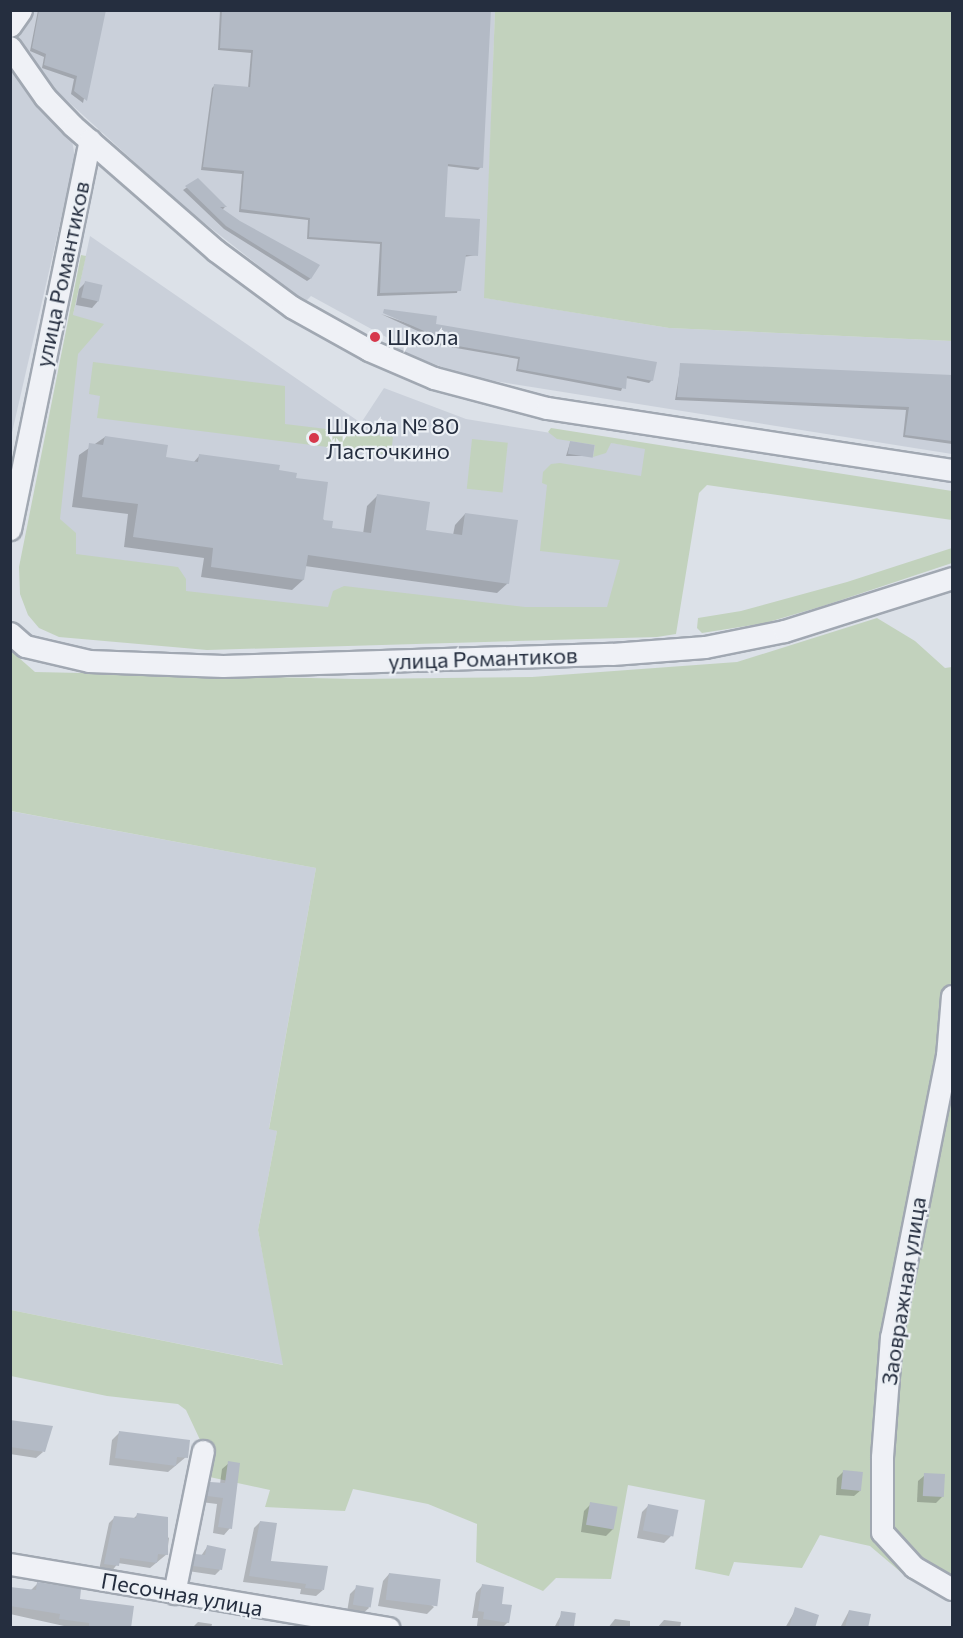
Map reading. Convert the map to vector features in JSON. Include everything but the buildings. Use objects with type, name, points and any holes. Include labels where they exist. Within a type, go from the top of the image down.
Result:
[{"type":"street","points":[[10,26],[21,10]]},
{"type":"street","points":[[10,46],[45,97],[90,140],[215,250],[292,307],[369,350],[434,378],[547,408],[952,470]]},
{"type":"street","name":"улица Романтиков","points":[[10,529],[90,140]]},
{"type":"street","name":"улица Романтиков","points":[[10,633],[25,646],[89,661],[201,665],[612,654],[705,647],[784,631],[952,578]]},
{"type":"street","name":"Заовражная улица","points":[[952,996],[947,1055],[891,1337],[882,1457],[882,1532],[914,1567],[952,1589]]},
{"type":"street","points":[[174,1593],[203,1451]]},
{"type":"street","name":"Песочная улица","points":[[10,1564],[388,1628]]},
{"type":"shaded area","points":[[11,10],[495,11],[485,298],[669,328],[952,341],[952,454],[469,377],[397,350],[397,343],[311,296],[305,302],[184,207],[40,76],[11,29]]},
{"type":"shaded area","points":[[11,60],[71,134],[75,158],[11,437]]},
{"type":"shaded area","name":"Школа № 80 Ласточкино","points":[[90,236],[361,423],[384,388],[466,419],[692,456],[667,631],[31,608],[73,315]]},
{"type":"shaded area","points":[[10,811],[316,868],[269,1128],[277,1131],[258,1230],[284,1365],[11,1310]]},
{"type":"green space","points":[[495,11],[952,11],[952,341],[669,328],[484,298]]},
{"type":"green space","points":[[81,255],[86,256],[73,315],[104,324],[78,354],[60,519],[76,533],[76,554],[178,567],[186,579],[186,591],[328,607],[333,591],[344,586],[525,607],[607,607],[620,560],[540,551],[547,485],[542,483],[543,472],[551,464],[560,463],[641,476],[645,449],[611,443],[606,453],[593,457],[595,445],[557,439],[548,432],[551,428],[952,491],[952,520],[707,485],[699,493],[676,634],[657,637],[207,650],[59,637],[39,628],[28,615],[20,594],[19,567]]},
{"type":"green space","points":[[93,362],[285,386],[285,424],[393,437],[391,455],[97,418],[100,396],[89,394]]},
{"type":"green space","points":[[472,439],[508,443],[503,492],[467,489]]},
{"type":"green space","points":[[952,548],[952,563],[823,606],[765,623],[702,633],[697,628],[698,618],[741,611],[847,582]]},
{"type":"green space","points":[[877,618],[915,641],[945,668],[952,667],[952,1600],[903,1574],[870,1546],[820,1535],[802,1568],[734,1562],[729,1576],[695,1569],[705,1500],[628,1485],[611,1579],[556,1578],[543,1591],[476,1562],[477,1524],[428,1504],[353,1489],[345,1511],[265,1507],[270,1490],[205,1476],[202,1444],[186,1410],[178,1404],[107,1396],[11,1376],[11,1310],[283,1365],[258,1230],[277,1131],[269,1129],[316,868],[11,811],[10,650],[35,672],[355,679],[532,677],[737,662]]},
{"type":"place","name":"Школа","points":[[375,337]]},
{"type":"place","name":"Школа № 80 Ласточкино","points":[[314,438]]}]
